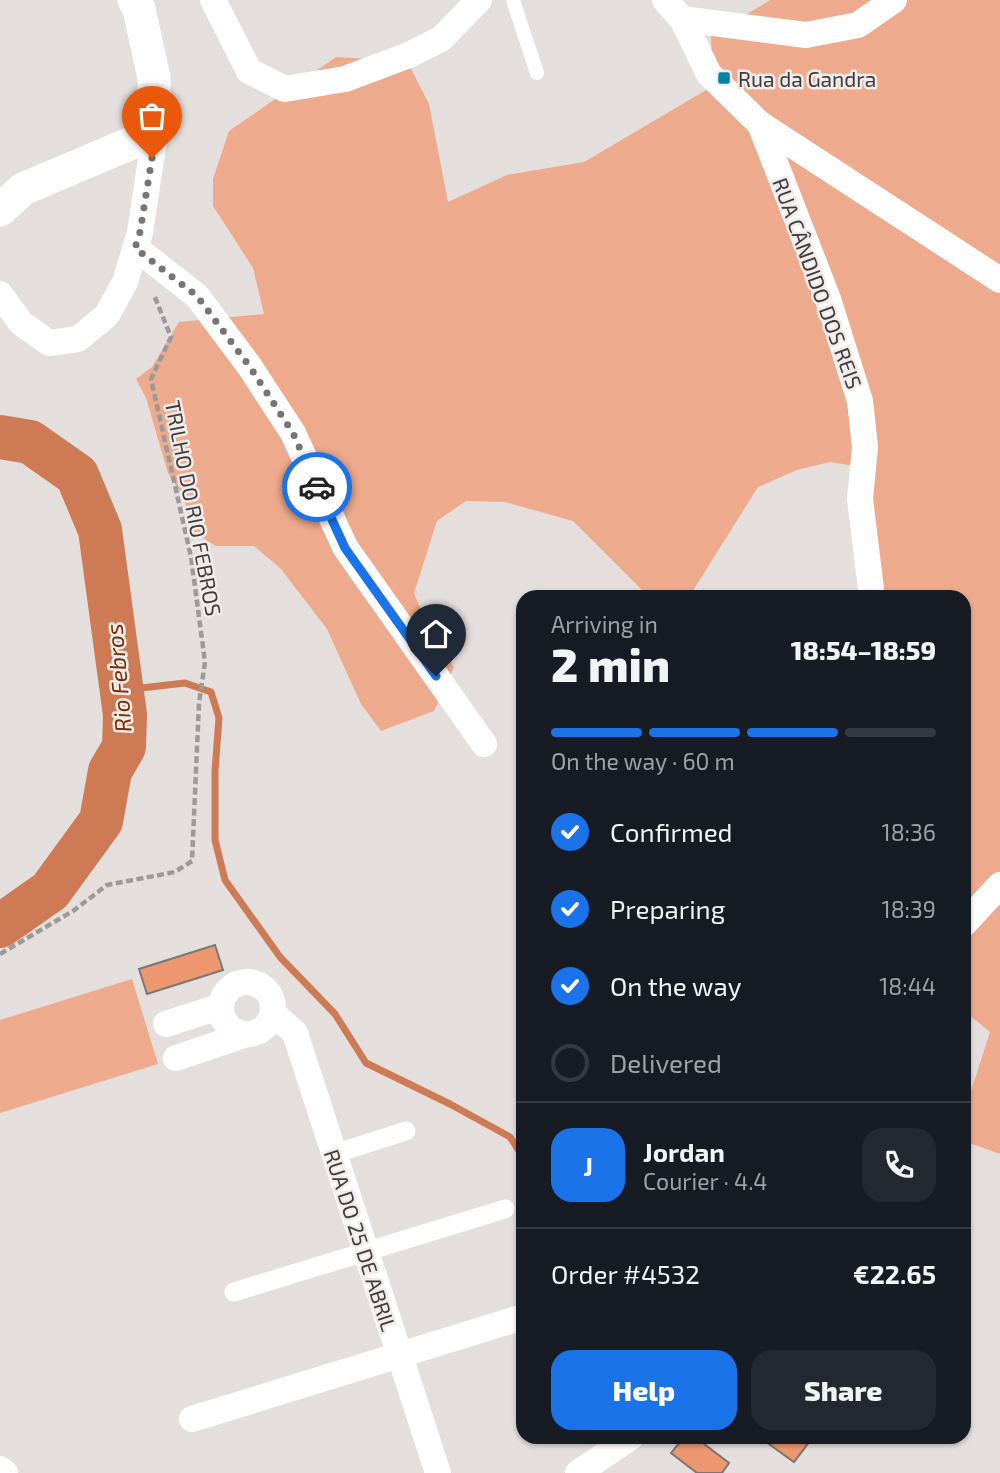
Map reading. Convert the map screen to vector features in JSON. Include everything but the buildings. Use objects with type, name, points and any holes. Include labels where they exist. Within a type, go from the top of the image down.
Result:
[{"type":"street","points":[[213,0],[249,71],[285,89],[345,79],[409,55],[441,39],[479,0]]},
{"type":"street","points":[[678,6],[806,35],[858,24],[894,0]]},
{"type":"street","points":[[0,293],[21,323],[49,343],[78,339],[107,316],[125,282],[140,232],[155,134],[153,78],[143,3]]},
{"type":"street","name":"RUA CÂNDIDO DOS REIS","points":[[678,6],[709,74],[760,124],[828,299],[860,401],[865,447],[860,499],[871,590]]},
{"type":"street","points":[[760,124],[1000,280]]},
{"type":"street","points":[[0,210],[23,189],[155,134]]},
{"type":"street","points":[[135,248],[197,296],[250,367],[293,433],[345,548],[484,744]]},
{"type":"street","points":[[971,916],[1000,885]]},
{"type":"street","name":"RUA DO 25 DE ABRIL","points":[[166,1024],[219,1007],[229,987],[252,981],[272,995],[274,1014],[295,1032],[438,1473]]},
{"type":"street","points":[[219,1007],[225,1024],[244,1035]]},
{"type":"street","points":[[176,1058],[263,1030],[274,1014]]},
{"type":"street","points":[[334,1154],[406,1131]]},
{"type":"street","points":[[234,1292],[505,1209]]},
{"type":"street","points":[[192,1419],[516,1319]]},
{"type":"street","points":[[578,1473],[621,1444]]},
{"type":"street","points":[[0,1469],[5,1473]]},
{"type":"lane","points":[[513,0],[537,73]]},
{"type":"path","name":"TRILHO DO RIO FEBROS","points":[[0,954],[73,911],[107,885],[175,872],[192,861],[199,703],[205,662],[191,557],[151,379],[171,337],[135,248]]},
{"type":"shaded area","points":[[770,0],[1000,0],[1000,1154],[971,1144],[971,1091],[990,1032],[971,1017],[971,590],[864,590],[855,466],[830,462],[797,470],[758,487],[693,590],[642,590],[573,521],[505,502],[466,501],[437,521],[414,593],[430,632],[454,667],[434,711],[381,731],[361,704],[327,629],[281,569],[254,546],[216,546],[194,533],[184,499],[168,473],[146,398],[136,379],[152,367],[179,322],[264,314],[253,268],[213,206],[213,179],[229,131],[336,57],[407,61],[429,104],[448,202],[507,175],[584,162],[713,86],[711,36]]},
{"type":"shaded area","points":[[132,979],[158,1064],[0,1113],[0,1020]]},
{"type":"waterway","name":"Rio Febros","points":[[0,437],[30,442],[77,475],[100,530],[125,715],[124,747],[110,771],[101,821],[50,891],[0,926]]},
{"type":"waterway","points":[[121,681],[141,688],[185,683],[211,692],[219,718],[215,771],[215,840],[225,880],[280,957],[335,1014],[366,1063],[510,1137],[516,1146]]},
{"type":"way so far","points":[[152,158],[135,248],[197,296],[250,367],[293,433],[317,487]]},
{"type":"place","name":"Rua da Gandra","points":[[724,78]]},
{"type":"route","points":[[317,487],[345,548],[436,676]]}]
